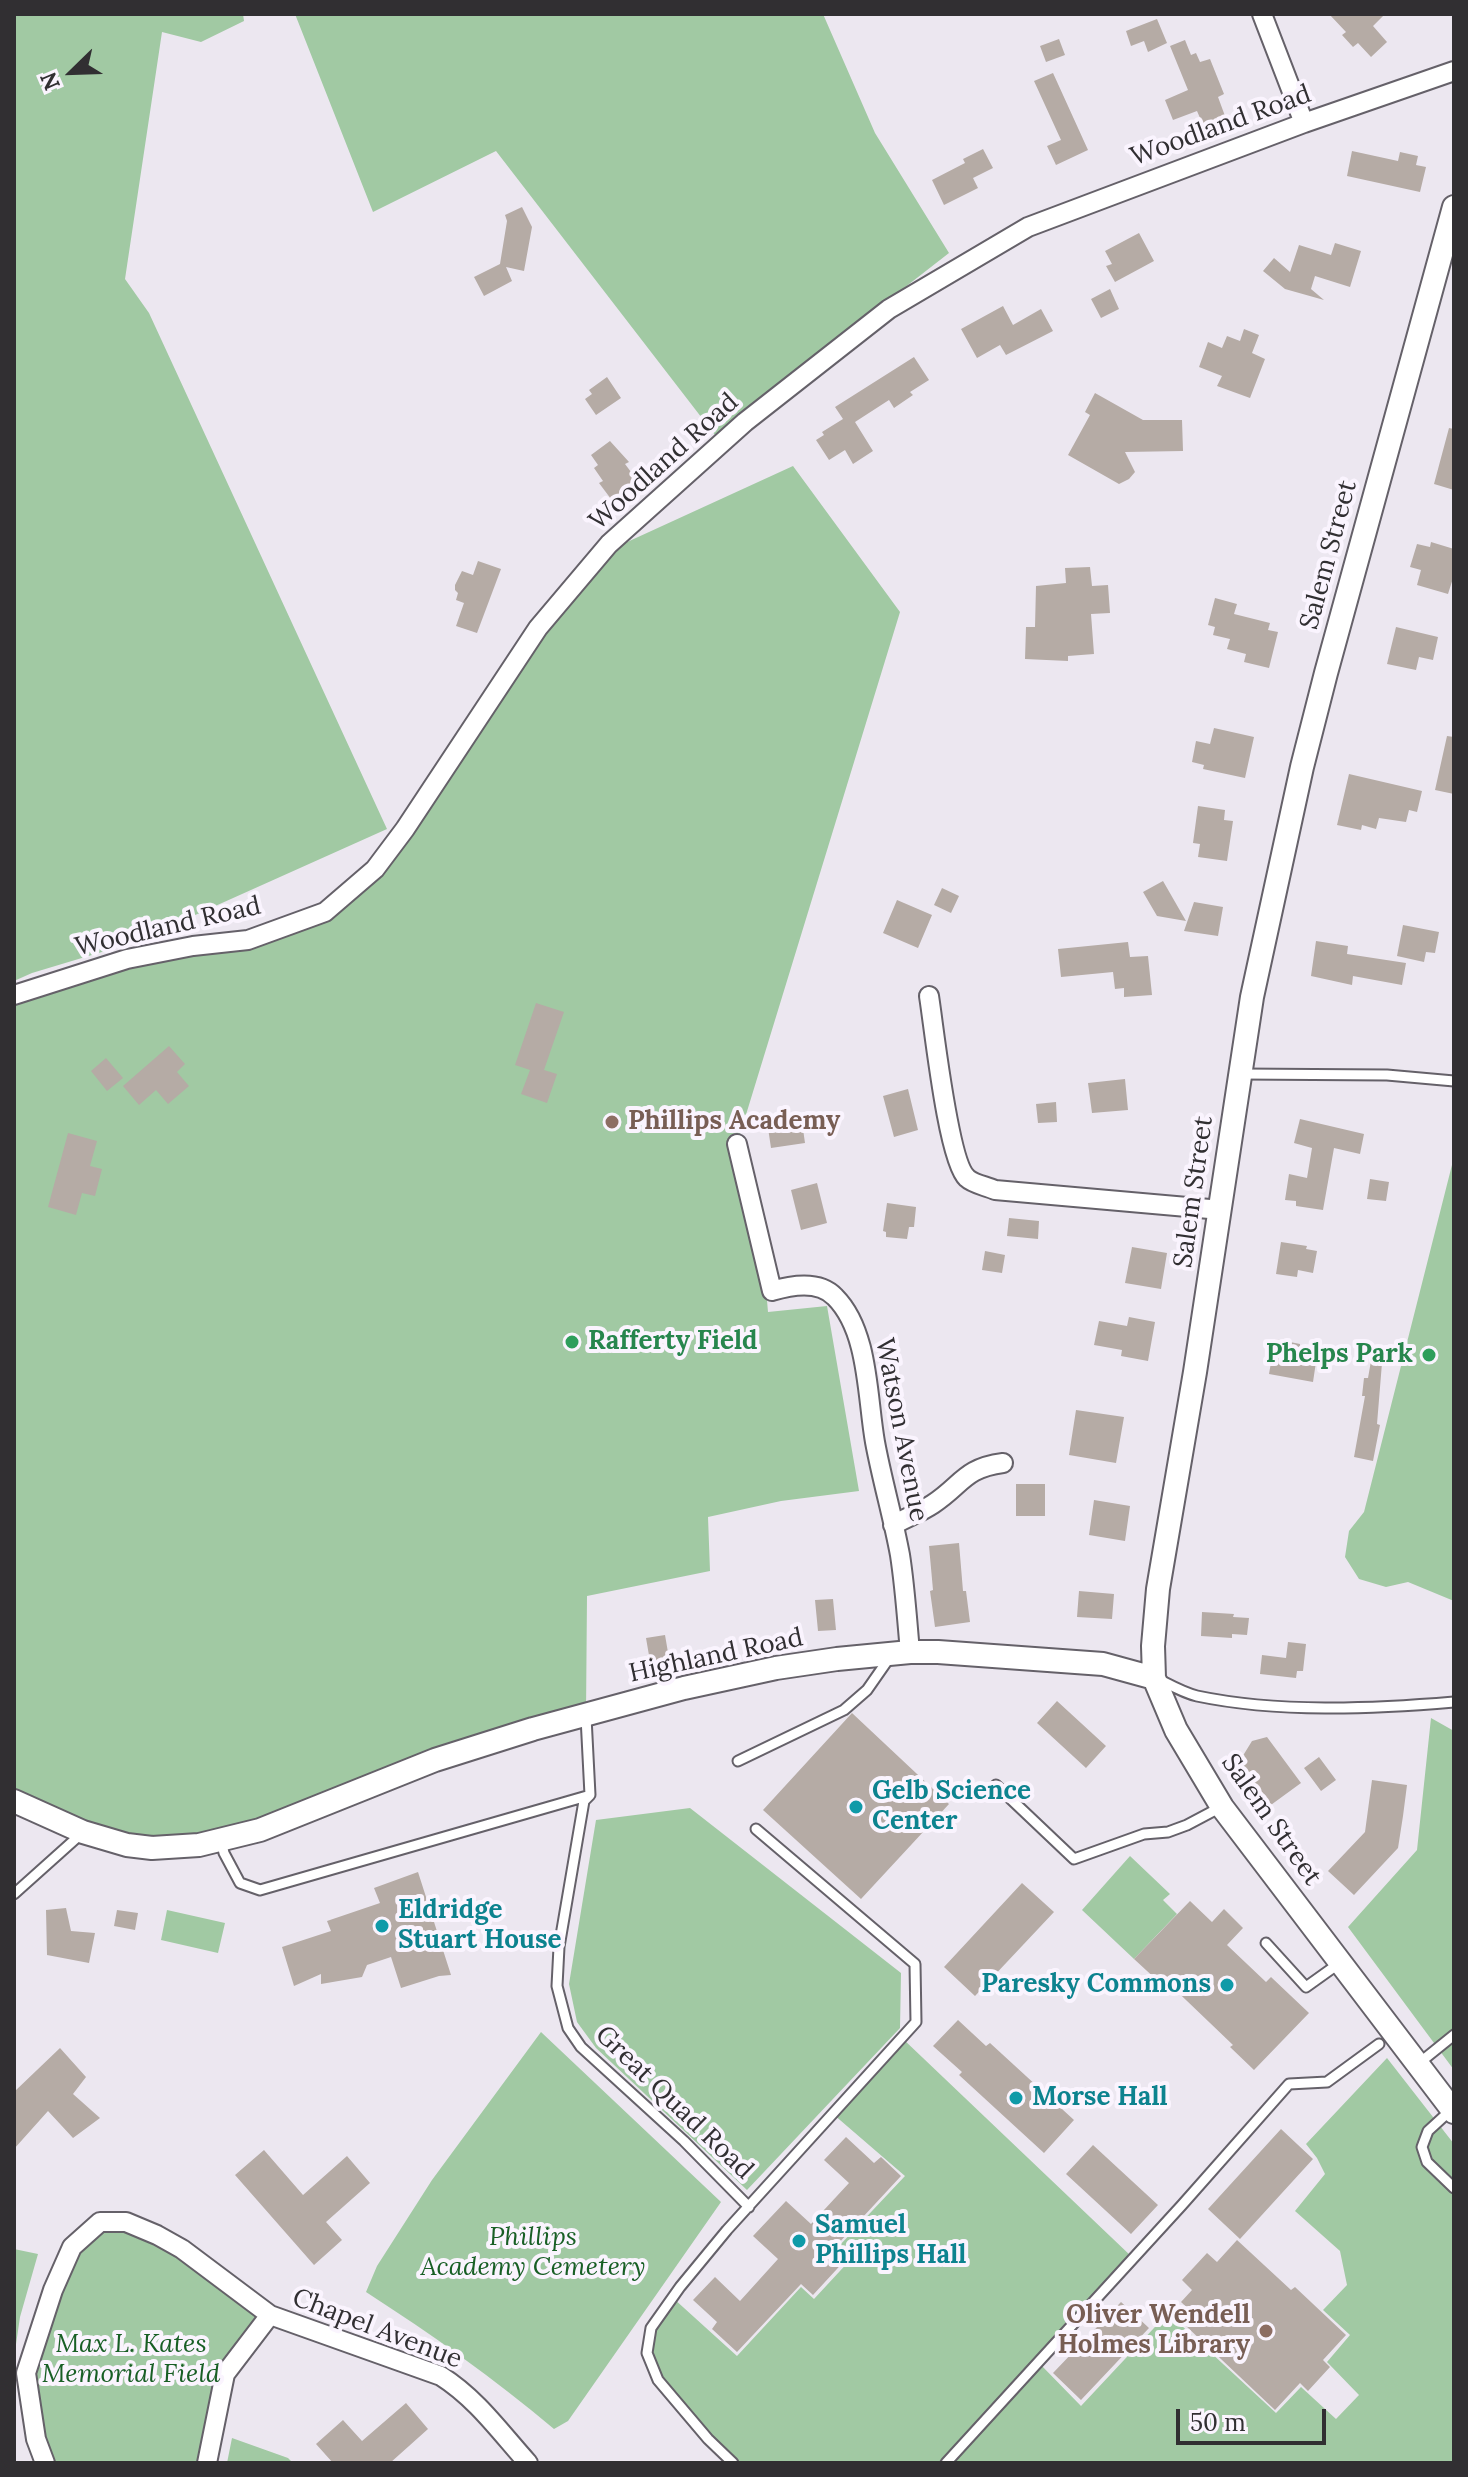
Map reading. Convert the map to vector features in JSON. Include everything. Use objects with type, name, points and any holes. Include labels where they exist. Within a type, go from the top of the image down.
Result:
[{"type":"street","points":[[1262,14],[1304,123]]},
{"type":"street","name":"Woodland Road","points":[[14,995],[127,959],[193,946],[248,940],[325,912],[375,869],[405,829],[538,628],[609,544],[756,413],[889,309],[1015,234],[1304,123],[1454,71]]},
{"type":"street","name":"Salem Street","points":[[1453,2110],[1222,1807],[1176,1730],[1154,1678],[1153,1646],[1158,1589],[1221,1210],[1252,997],[1305,754],[1454,207]]},
{"type":"street","points":[[929,996],[950,1134],[962,1172],[969,1180],[995,1190],[1221,1210]]},
{"type":"street","name":"Watson Avenue","points":[[737,1144],[772,1291],[790,1286],[816,1286],[834,1295],[849,1317],[864,1363],[875,1440],[900,1556],[901,1653]]},
{"type":"street","points":[[893,1525],[935,1503],[959,1481],[982,1466],[1003,1463]]},
{"type":"street","name":"Highland Road","points":[[14,1801],[83,1832],[127,1845],[152,1848],[199,1845],[260,1830],[435,1760],[586,1714],[776,1668],[901,1653],[983,1654],[1103,1664],[1154,1678]]},
{"type":"street","name":"Chapel Avenue","points":[[45,2463],[36,2439],[26,2373],[53,2290],[72,2247],[100,2222],[126,2222],[157,2235],[182,2249],[270,2315],[441,2376],[460,2388],[486,2413],[528,2463]]},
{"type":"street","name":"Chapel Avenue","points":[[207,2463],[225,2374],[270,2315]]},
{"type":"lane","points":[[1240,1074],[1387,1075],[1454,1081]]},
{"type":"lane","points":[[738,1761],[844,1710],[901,1653]]},
{"type":"lane","name":"Highland Road","points":[[1154,1678],[1195,1695],[1298,1708],[1454,1702]]},
{"type":"lane","name":"Great Quad Road","points":[[586,1714],[590,1795],[584,1801],[559,1947],[557,1986],[568,2028],[581,2047],[684,2141],[749,2207],[663,2310],[651,2328],[647,2353],[658,2380],[708,2439],[733,2463]]},
{"type":"lane","points":[[996,1785],[1074,1859],[1144,1834],[1168,1832],[1222,1807]]},
{"type":"lane","points":[[221,1840],[224,1853],[240,1883],[260,1890],[590,1795]]},
{"type":"lane","points":[[749,2207],[916,2022],[915,1964],[756,1829]]},
{"type":"lane","points":[[14,1894],[83,1832]]},
{"type":"lane","points":[[1266,1943],[1306,1987],[1341,1962]]},
{"type":"lane","points":[[1418,2064],[1454,2035]]},
{"type":"lane","points":[[946,2463],[1289,2084],[1327,2082],[1379,2044]]},
{"type":"lane","points":[[1453,2110],[1428,2131],[1422,2149],[1427,2162],[1454,2188]]},
{"type":"green space","points":[[14,14],[243,14],[244,21],[201,42],[162,32],[125,279],[149,313],[387,829],[135,942],[14,981]]},
{"type":"green space","points":[[295,14],[823,14],[875,133],[949,253],[715,435],[496,151],[373,212]]},
{"type":"green space","name":"Phillips Academy","points":[[793,466],[900,612],[737,1144],[763,1254],[768,1312],[827,1306],[859,1491],[781,1501],[708,1517],[710,1571],[587,1596],[586,1714],[345,1796],[152,1848],[14,1801],[14,998],[42,984],[248,940],[325,912],[375,869],[564,596],[625,543]]},
{"type":"green space","name":"Phelps Park","points":[[1454,1157],[1454,1601],[1408,1582],[1386,1587],[1359,1579],[1345,1557],[1349,1531],[1364,1512]]},
{"type":"green space","points":[[1431,1718],[1454,1731],[1454,2070],[1348,1927],[1417,1850]]},
{"type":"green space","points":[[690,1808],[901,1973],[900,2028],[747,2190],[596,2048],[577,2022],[569,1984],[596,1820]]},
{"type":"green space","points":[[1130,1856],[1170,1894],[1163,1900],[1177,1914],[1134,1959],[1082,1910]]},
{"type":"green space","points":[[167,1910],[225,1923],[218,1953],[161,1940]]},
{"type":"green space","name":"Phillips Academy Cemetery","points":[[541,2032],[721,2202],[568,2421],[554,2429],[509,2392],[366,2292],[377,2266],[432,2180]]},
{"type":"green space","points":[[902,2038],[1132,2257],[1039,2363],[1081,2406],[1168,2313],[1276,2413],[1301,2387],[1336,2419],[1359,2395],[1327,2362],[1350,2335],[1323,2310],[1347,2285],[1340,2251],[1295,2211],[1325,2174],[1306,2144],[1387,2058],[1454,2144],[1454,2463],[733,2463],[691,2419],[663,2383],[653,2364],[649,2346],[651,2329],[673,2298],[737,2356],[801,2287],[814,2299],[852,2258],[839,2246],[905,2176],[833,2114]]},
{"type":"green space","name":"Max L. Kates Memorial Field","points":[[100,2222],[126,2222],[270,2315],[225,2374],[207,2463],[45,2463],[26,2373],[53,2290]]},
{"type":"green space","points":[[14,2249],[38,2254],[20,2317],[14,2358]]},
{"type":"green space","points":[[232,2438],[288,2458],[293,2463],[227,2463]]},
{"type":"building","points":[[1329,14],[1385,14],[1373,26],[1387,42],[1371,57],[1358,43],[1353,47],[1342,35],[1346,32]]},
{"type":"building","points":[[1157,19],[1167,43],[1148,52],[1144,41],[1131,46],[1126,31]]},
{"type":"building","points":[[1059,39],[1065,55],[1046,62],[1040,46]]},
{"type":"building","points":[[1185,40],[1191,55],[1196,53],[1200,62],[1210,59],[1224,94],[1218,97],[1225,116],[1203,125],[1197,111],[1173,120],[1165,100],[1188,90],[1170,46]]},
{"type":"building","points":[[1053,73],[1088,150],[1056,165],[1047,146],[1061,140],[1034,81]]},
{"type":"building","points":[[983,149],[993,168],[973,178],[978,188],[944,205],[932,180],[965,163],[963,159]]},
{"type":"building","points":[[1352,151],[1398,161],[1400,152],[1418,156],[1416,165],[1426,167],[1420,192],[1347,176]]},
{"type":"building","points":[[522,207],[532,227],[524,271],[506,267],[512,281],[484,296],[474,277],[500,264],[507,221],[505,215]]},
{"type":"building","points":[[1139,233],[1154,261],[1115,282],[1106,266],[1112,264],[1105,251]]},
{"type":"building","points":[[1335,243],[1361,251],[1350,287],[1315,276],[1311,289],[1324,300],[1285,289],[1263,271],[1274,258],[1290,272],[1299,245],[1331,255]]},
{"type":"building","points":[[1110,289],[1119,309],[1101,318],[1091,299]]},
{"type":"building","points":[[1003,306],[1013,325],[1041,309],[1053,331],[1006,355],[1000,345],[977,358],[961,329]]},
{"type":"building","points":[[1244,329],[1259,335],[1252,353],[1265,359],[1250,398],[1217,386],[1222,376],[1199,367],[1208,342],[1222,348],[1227,336],[1240,341]]},
{"type":"building","points":[[914,357],[929,380],[910,392],[913,395],[894,408],[889,400],[855,422],[873,451],[853,464],[845,450],[829,460],[816,440],[824,435],[822,432],[843,419],[835,407]]},
{"type":"building","points":[[607,377],[621,398],[596,415],[585,399],[592,394],[589,390]]},
{"type":"building","points":[[1095,393],[1143,420],[1182,420],[1183,451],[1125,452],[1135,472],[1119,484],[1068,455],[1090,415],[1085,412]]},
{"type":"building","points":[[1449,428],[1454,429],[1454,490],[1434,484]]},
{"type":"building","points":[[610,441],[629,462],[625,464],[640,484],[614,503],[599,483],[603,481],[594,468],[598,465],[591,455]]},
{"type":"building","points":[[1431,542],[1454,549],[1454,575],[1448,594],[1417,585],[1421,570],[1410,567],[1417,544],[1430,547]]},
{"type":"building","points":[[478,561],[501,569],[477,633],[456,626],[464,603],[456,600],[458,593],[455,585],[462,571],[473,575]]},
{"type":"building","points":[[1090,567],[1092,586],[1108,585],[1110,613],[1091,614],[1094,654],[1068,656],[1068,661],[1025,659],[1026,627],[1035,627],[1036,586],[1066,583],[1065,568]]},
{"type":"building","points":[[1215,598],[1237,604],[1234,614],[1270,623],[1268,630],[1278,632],[1269,668],[1244,662],[1246,654],[1227,649],[1230,639],[1213,635],[1215,627],[1208,625]]},
{"type":"building","points":[[1396,627],[1438,637],[1433,660],[1419,657],[1416,670],[1387,664]]},
{"type":"building","points":[[1214,728],[1254,737],[1245,778],[1203,769],[1204,765],[1192,762],[1196,741],[1210,744]]},
{"type":"building","points":[[1447,736],[1454,737],[1454,794],[1435,790]]},
{"type":"building","points":[[1349,774],[1422,791],[1417,812],[1409,810],[1406,822],[1379,818],[1376,829],[1362,825],[1361,830],[1337,825]]},
{"type":"building","points":[[1198,806],[1225,810],[1224,820],[1233,821],[1227,861],[1198,857],[1200,844],[1193,843]]},
{"type":"building","points":[[1163,881],[1186,921],[1157,916],[1143,892]]},
{"type":"building","points":[[942,888],[959,896],[951,913],[934,905]]},
{"type":"building","points":[[897,900],[932,915],[918,948],[883,933]]},
{"type":"building","points":[[1194,902],[1223,907],[1218,936],[1184,931]]},
{"type":"building","points":[[1403,925],[1439,932],[1435,953],[1426,952],[1424,962],[1397,956]]},
{"type":"building","points":[[1316,941],[1348,946],[1347,954],[1406,963],[1402,985],[1353,976],[1352,985],[1311,976]]},
{"type":"building","points":[[1128,942],[1130,957],[1148,956],[1152,995],[1124,997],[1124,988],[1115,989],[1113,972],[1061,977],[1058,949]]},
{"type":"building","points":[[536,1003],[564,1012],[544,1070],[557,1074],[547,1103],[521,1094],[530,1070],[515,1065]]},
{"type":"building","points":[[169,1046],[185,1064],[177,1072],[189,1086],[168,1104],[156,1090],[139,1105],[123,1086]]},
{"type":"building","points":[[106,1058],[123,1078],[107,1091],[91,1071]]},
{"type":"building","points":[[1125,1079],[1128,1110],[1092,1113],[1088,1083]]},
{"type":"building","points":[[908,1089],[918,1130],[894,1137],[883,1096]]},
{"type":"building","points":[[1056,1102],[1057,1122],[1038,1123],[1036,1104]]},
{"type":"building","points":[[1300,1119],[1364,1134],[1360,1154],[1334,1148],[1323,1210],[1296,1206],[1296,1201],[1285,1200],[1289,1174],[1307,1178],[1312,1148],[1294,1143]]},
{"type":"building","points":[[802,1122],[805,1143],[771,1148],[768,1128]]},
{"type":"building","points":[[68,1133],[97,1141],[90,1166],[102,1169],[95,1196],[82,1193],[76,1215],[48,1207]]},
{"type":"building","points":[[1370,1179],[1389,1182],[1386,1201],[1367,1199]]},
{"type":"building","points":[[817,1183],[827,1223],[801,1230],[791,1190]]},
{"type":"building","points":[[887,1203],[916,1207],[914,1227],[909,1227],[907,1239],[886,1237],[883,1231]]},
{"type":"building","points":[[1009,1218],[1039,1221],[1038,1239],[1007,1236]]},
{"type":"building","points":[[1281,1242],[1307,1246],[1306,1249],[1317,1251],[1313,1273],[1298,1270],[1297,1277],[1276,1274]]},
{"type":"building","points":[[1132,1247],[1167,1253],[1161,1289],[1125,1283]]},
{"type":"building","points":[[985,1251],[1005,1255],[1002,1273],[982,1270]]},
{"type":"building","points":[[1129,1317],[1155,1322],[1148,1361],[1121,1356],[1122,1350],[1094,1345],[1099,1321],[1127,1326]]},
{"type":"building","points":[[1275,1339],[1313,1349],[1311,1361],[1316,1362],[1313,1382],[1269,1374]]},
{"type":"building","points":[[1371,1361],[1382,1363],[1377,1424],[1380,1425],[1373,1461],[1354,1457],[1365,1396],[1362,1396],[1364,1378],[1368,1378]]},
{"type":"building","points":[[1076,1410],[1124,1417],[1116,1463],[1069,1455]]},
{"type":"building","points":[[1016,1484],[1045,1484],[1045,1516],[1016,1516]]},
{"type":"building","points":[[1094,1500],[1130,1506],[1125,1541],[1089,1535]]},
{"type":"building","points":[[959,1543],[963,1591],[966,1591],[970,1622],[935,1627],[929,1546]]},
{"type":"building","points":[[1079,1591],[1114,1594],[1112,1619],[1077,1617]]},
{"type":"building","points":[[833,1599],[836,1630],[818,1631],[815,1600]]},
{"type":"building","points":[[1202,1612],[1249,1618],[1247,1635],[1232,1634],[1232,1638],[1201,1636]]},
{"type":"building","points":[[665,1635],[670,1664],[651,1667],[646,1638]]},
{"type":"building","points":[[1288,1642],[1306,1644],[1303,1671],[1297,1671],[1296,1678],[1260,1674],[1262,1655],[1286,1658]]},
{"type":"building","points":[[1057,1701],[1106,1746],[1086,1768],[1037,1723]]},
{"type":"building","name":"Gelb Science Center","points":[[852,1713],[949,1804],[861,1899],[763,1810]]},
{"type":"building","points":[[1267,1737],[1301,1783],[1264,1810],[1231,1764],[1244,1754],[1252,1741]]},
{"type":"building","points":[[1319,1757],[1336,1780],[1321,1791],[1304,1768]]},
{"type":"building","points":[[1372,1780],[1407,1785],[1398,1848],[1354,1895],[1328,1871],[1365,1832]]},
{"type":"building","name":"Eldridge Stuart House","points":[[418,1872],[451,1975],[401,1988],[391,1957],[367,1965],[362,1977],[321,1984],[321,1974],[294,1986],[282,1947],[331,1931],[327,1921],[380,1903],[374,1888]]},
{"type":"building","points":[[1022,1883],[1054,1912],[975,1996],[944,1967]]},
{"type":"building","name":"Paresky Commons","points":[[1190,1901],[1212,1922],[1224,1909],[1243,1928],[1227,1945],[1266,1982],[1271,1977],[1309,2013],[1254,2070],[1230,2047],[1233,2045],[1163,1978],[1159,1982],[1134,1959]]},
{"type":"building","points":[[66,1908],[71,1931],[95,1933],[89,1963],[47,1955],[46,1910]]},
{"type":"building","points":[[117,1910],[138,1913],[135,1930],[114,1926]]},
{"type":"building","name":"Morse Hall","points":[[958,2020],[986,2046],[990,2043],[1074,2120],[1044,2153],[959,2075],[962,2072],[933,2046]]},
{"type":"building","points":[[60,2048],[86,2077],[73,2094],[100,2118],[73,2138],[48,2111],[14,2149],[14,2092]]},
{"type":"building","points":[[1281,2129],[1313,2159],[1240,2239],[1208,2209]]},
{"type":"building","name":"Samuel Phillips Hall","points":[[846,2137],[874,2163],[881,2157],[901,2176],[836,2246],[848,2257],[813,2295],[801,2284],[737,2352],[712,2329],[717,2322],[693,2300],[715,2277],[740,2301],[778,2259],[753,2236],[786,2201],[811,2224],[849,2183],[824,2160]]},
{"type":"building","points":[[1093,2145],[1158,2205],[1131,2234],[1066,2174]]},
{"type":"building","points":[[264,2150],[303,2195],[347,2156],[370,2183],[326,2222],[342,2240],[314,2265],[235,2175]]},
{"type":"building","name":"Oliver Wendell Holmes Library","points":[[1237,2240],[1291,2290],[1295,2287],[1346,2335],[1323,2360],[1330,2367],[1308,2391],[1300,2383],[1275,2410],[1186,2326],[1196,2316],[1181,2302],[1192,2290],[1182,2280],[1207,2253],[1217,2262]]},
{"type":"building","points":[[1121,2302],[1149,2328],[1081,2400],[1053,2373]]},
{"type":"building","points":[[406,2403],[428,2429],[390,2463],[333,2463],[316,2444],[343,2420],[362,2441]]},
{"type":"place","name":"Phillips Academy","points":[[612,1122]]},
{"type":"place","name":"Rafferty Field","points":[[572,1342]]},
{"type":"place","name":"Phelps Park","points":[[1429,1355]]},
{"type":"place","name":"Gelb Science Center","points":[[856,1807]]},
{"type":"place","name":"Eldridge Stuart House","points":[[382,1926]]},
{"type":"place","name":"Paresky Commons","points":[[1227,1985]]},
{"type":"place","name":"Morse Hall","points":[[1016,2098]]},
{"type":"place","name":"Samuel Phillips Hall","points":[[799,2241]]},
{"type":"place","name":"Oliver Wendell Holmes Library","points":[[1266,2331]]}]
